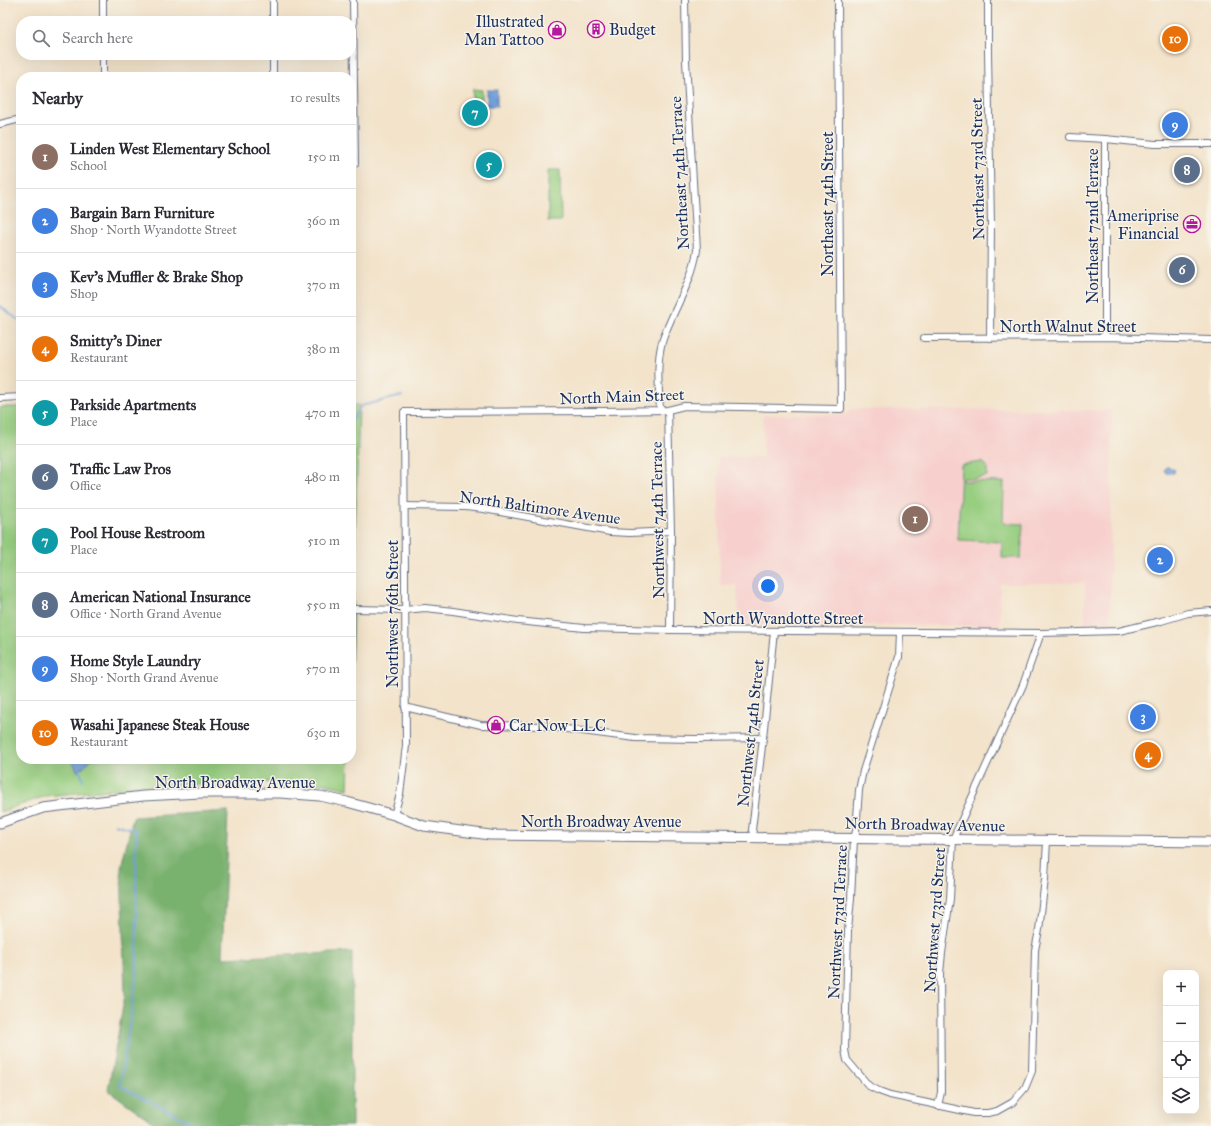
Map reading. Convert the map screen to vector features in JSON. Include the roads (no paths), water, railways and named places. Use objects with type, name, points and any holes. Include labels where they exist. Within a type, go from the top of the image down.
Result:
[{"type":"street","points":[[103,0],[103,16]]},
{"type":"street","points":[[273,16],[274,0]]},
{"type":"street","points":[[353,0],[353,16]]},
{"type":"street","name":"Northeast 74th Terrace","points":[[660,410],[659,365],[662,344],[666,329],[690,280],[695,265],[697,250],[686,61],[685,0]]},
{"type":"street","name":"Northeast 74th Street","points":[[838,0],[841,409]]},
{"type":"street","name":"Northeast 73rd Street","points":[[988,0],[991,224],[990,338]]},
{"type":"street","points":[[103,60],[103,72]]},
{"type":"street","points":[[272,72],[273,60]]},
{"type":"street","points":[[354,60],[354,72]]},
{"type":"street","points":[[0,124],[16,120]]},
{"type":"street","points":[[1070,137],[1154,144],[1211,144]]},
{"type":"street","name":"Northeast 72nd Terrace","points":[[1105,139],[1105,337]]},
{"type":"street","name":"North Walnut Street","points":[[924,338],[1105,337],[1211,340]]},
{"type":"street","points":[[0,398],[16,397]]},
{"type":"street","name":"North Main Street","points":[[404,412],[668,410],[684,406],[841,409]]},
{"type":"street","name":"Northwest 74th Terrace","points":[[668,410],[671,531],[670,630]]},
{"type":"street","name":"Northwest 76th Street","points":[[394,815],[400,794],[406,746],[404,412]]},
{"type":"street","name":"North Baltimore Avenue","points":[[405,506],[465,507],[484,509],[610,532],[630,533],[671,531]]},
{"type":"street","name":"North Wyandotte Street","points":[[356,609],[405,610],[424,608],[446,610],[518,622],[584,628],[1041,633],[1119,631],[1188,613],[1211,611]]},
{"type":"street","name":"Northwest 74th Street","points":[[755,837],[752,830],[774,631]]},
{"type":"street","name":"Northwest 73rd Terrace","points":[[900,632],[899,657],[863,771],[859,790],[854,839],[848,931],[845,1045],[847,1060],[869,1086],[890,1095],[974,1113],[988,1113],[1005,1107],[1018,1097],[1025,1088],[1032,1071],[1034,950],[1039,930],[1048,840]]},
{"type":"street","name":"Northwest 73rd Street","points":[[938,1106],[941,1092],[940,973],[950,899],[953,839],[1023,685],[1041,633]]},
{"type":"street","points":[[405,707],[481,725],[544,726],[635,738],[763,738]]},
{"type":"street","name":"North Broadway Avenue","points":[[0,823],[43,808],[143,796],[201,793],[280,794],[320,796],[394,815],[424,826],[490,836],[755,837],[1211,842]]},
{"type":"water","points":[[487,90],[497,90],[497,106],[487,106]]},
{"type":"water","points":[[1166,467],[1175,470],[1174,473],[1166,473],[1164,470]]},
{"type":"water","points":[[74,764],[86,764],[78,772]]},
{"type":"waterway","points":[[0,306],[16,318]]},
{"type":"waterway","points":[[356,414],[361,406],[402,396]]},
{"type":"waterway","points":[[79,768],[83,780]]},
{"type":"waterway","points":[[115,824],[136,830],[137,972],[120,1086],[198,1126]]},
{"type":"place","name":"Budget","points":[[596,29]]},
{"type":"place","name":"Illustrated Man Tattoo","points":[[557,30]]},
{"type":"place","name":"Wasahi Japanese Steak House","points":[[1175,39]]},
{"type":"place","name":"Pool House Restroom","points":[[475,113]]},
{"type":"place","name":"Home Style Laundry","points":[[1175,125]]},
{"type":"place","name":"Parkside Apartments","points":[[489,165]]},
{"type":"place","name":"American National Insurance","points":[[1187,170]]},
{"type":"place","name":"Ameriprise Financial","points":[[1192,224]]},
{"type":"place","name":"Traffic Law Pros","points":[[1182,270]]},
{"type":"place","name":"Linden West Elementary School","points":[[915,519]]},
{"type":"place","name":"Bargain Barn Furniture","points":[[1160,560]]},
{"type":"place","name":"Kev's Muffler & Brake Shop","points":[[1143,717]]},
{"type":"place","name":"Car Now LLC","points":[[496,725]]},
{"type":"place","name":"Smitty's Diner","points":[[1148,755]]}]
